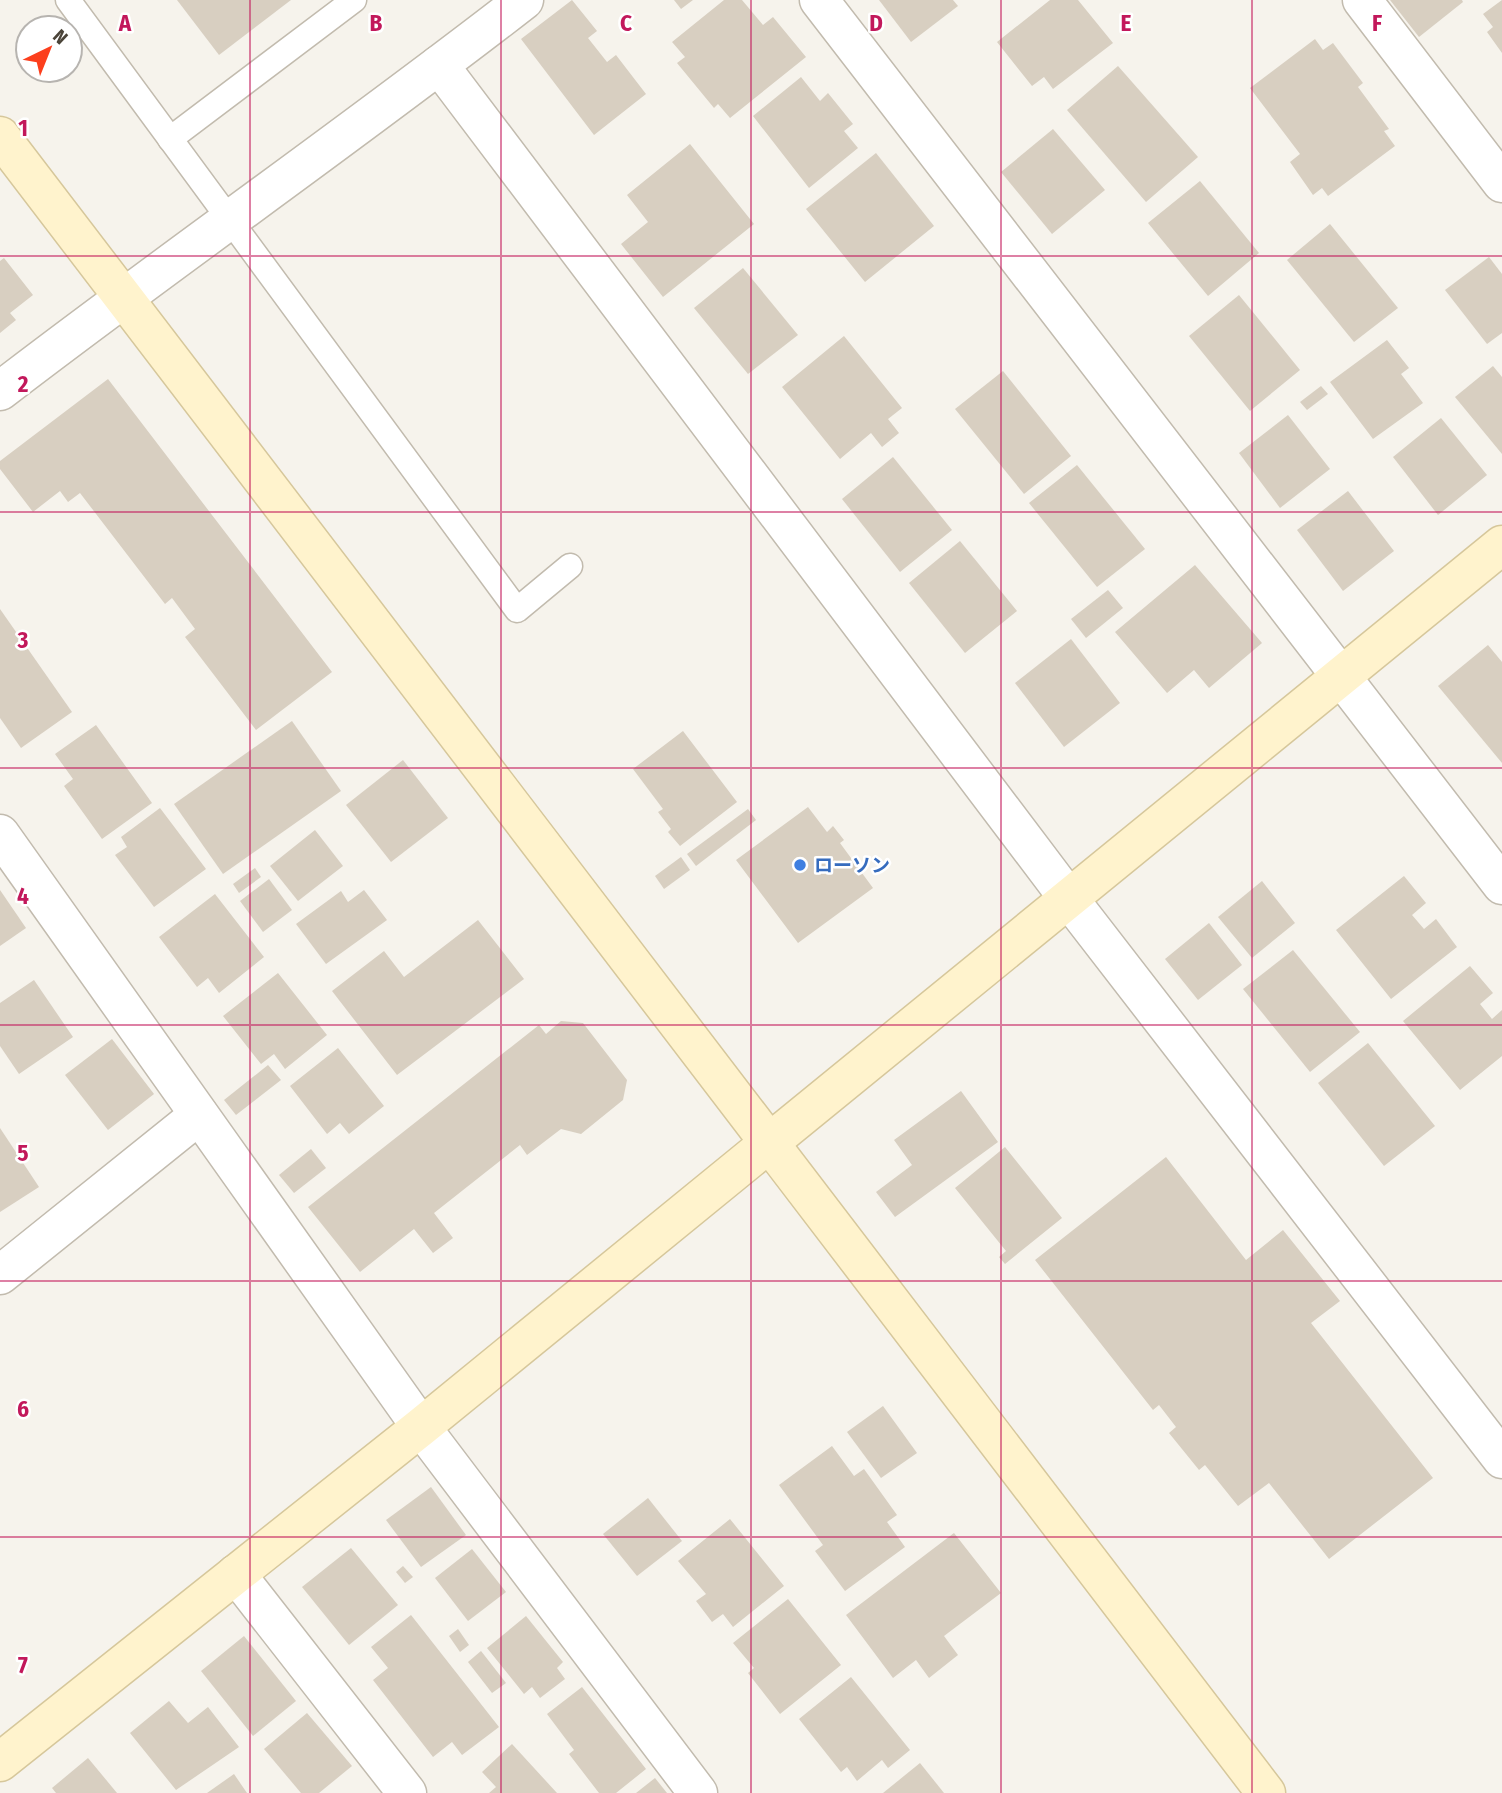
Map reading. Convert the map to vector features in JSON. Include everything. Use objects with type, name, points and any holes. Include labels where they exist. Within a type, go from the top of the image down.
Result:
[{"type":"street","points":[[0,391],[524,0]]},
{"type":"street","points":[[819,0],[1502,885]]},
{"type":"street","points":[[1362,0],[1502,183]]},
{"type":"street","points":[[439,65],[1069,899],[1502,1459]]},
{"type":"street","points":[[0,136],[1266,1793]]},
{"type":"street","points":[[0,1762],[421,1427],[1502,545]]},
{"type":"street","points":[[0,834],[421,1427],[698,1793]]},
{"type":"street","points":[[0,1275],[199,1115]]},
{"type":"street","points":[[236,1574],[407,1793]]},
{"type":"lane","points":[[68,0],[517,610],[570,566]]},
{"type":"lane","points":[[170,139],[354,0]]},
{"type":"building","points":[[177,0],[291,0],[219,55]]},
{"type":"building","points":[[572,0],[597,31],[588,38],[607,62],[616,55],[646,94],[594,135],[521,39]]},
{"type":"building","points":[[674,0],[693,0],[681,9]]},
{"type":"building","points":[[724,0],[742,0],[763,25],[773,17],[806,57],[730,118],[718,104],[714,108],[677,63],[685,57],[672,42]]},
{"type":"building","points":[[879,0],[953,0],[958,6],[911,42]]},
{"type":"building","points":[[1050,0],[1078,0],[1113,43],[1053,89],[1044,77],[1032,86],[997,42]]},
{"type":"building","points":[[1390,0],[1462,0],[1463,2],[1419,37]]},
{"type":"building","points":[[1502,0],[1502,53],[1487,32],[1493,27],[1483,14]]},
{"type":"building","points":[[1315,39],[1323,50],[1333,43],[1363,83],[1358,87],[1389,129],[1384,131],[1395,146],[1328,196],[1322,188],[1313,195],[1290,162],[1300,154],[1250,88]]},
{"type":"building","points":[[1118,66],[1198,157],[1146,202],[1067,110]]},
{"type":"building","points":[[801,77],[820,101],[828,93],[853,124],[844,131],[858,148],[809,188],[753,116]]},
{"type":"building","points":[[1053,129],[1105,190],[1052,234],[1001,172]]},
{"type":"building","points":[[690,144],[754,224],[663,297],[621,244],[648,222],[627,195]]},
{"type":"building","points":[[876,153],[934,226],[865,282],[806,209]]},
{"type":"building","points":[[1200,181],[1259,253],[1208,296],[1148,223]]},
{"type":"building","points":[[1330,224],[1398,308],[1354,342],[1287,260]]},
{"type":"building","points":[[1489,257],[1502,274],[1502,333],[1487,344],[1445,290]]},
{"type":"building","points":[[4,258],[33,295],[10,313],[16,320],[0,333],[0,261]]},
{"type":"building","points":[[743,268],[798,335],[748,374],[694,308]]},
{"type":"building","points":[[1239,295],[1300,370],[1250,411],[1189,336]]},
{"type":"building","points":[[844,336],[902,408],[888,419],[899,433],[882,447],[871,433],[840,459],[782,387]]},
{"type":"building","points":[[1387,340],[1409,368],[1401,374],[1423,403],[1373,439],[1330,382]]},
{"type":"building","points":[[1493,366],[1502,377],[1502,454],[1455,397]]},
{"type":"building","points":[[1003,371],[1071,456],[1024,494],[955,409]]},
{"type":"building","points":[[108,379],[332,672],[256,730],[185,637],[195,629],[172,598],[165,604],[80,493],[68,502],[60,491],[33,512],[0,469],[0,461]]},
{"type":"building","points":[[1321,386],[1328,394],[1307,410],[1300,402]]},
{"type":"building","points":[[1288,415],[1330,469],[1280,508],[1239,453]]},
{"type":"building","points":[[1441,418],[1487,475],[1438,515],[1393,457]]},
{"type":"building","points":[[893,457],[952,530],[900,572],[842,499]]},
{"type":"building","points":[[1077,465],[1145,549],[1097,587],[1029,503]]},
{"type":"building","points":[[1348,491],[1394,551],[1343,591],[1297,530]]},
{"type":"building","points":[[960,541],[1017,611],[965,653],[909,583]]},
{"type":"building","points":[[1195,565],[1262,643],[1209,688],[1194,670],[1167,693],[1115,632]]},
{"type":"building","points":[[1108,590],[1123,608],[1086,638],[1071,619]]},
{"type":"building","points":[[0,609],[72,712],[21,748],[0,718]]},
{"type":"building","points":[[1071,639],[1120,703],[1064,747],[1015,683]]},
{"type":"building","points":[[1488,645],[1502,662],[1502,763],[1438,686]]},
{"type":"building","points":[[292,721],[341,791],[223,874],[174,804]]},
{"type":"building","points":[[96,725],[152,803],[102,839],[64,786],[73,779],[55,754]]},
{"type":"building","points":[[683,731],[737,802],[680,846],[668,832],[671,829],[658,812],[663,809],[633,769]]},
{"type":"building","points":[[403,760],[448,818],[391,862],[346,805]]},
{"type":"building","points":[[808,807],[827,832],[833,826],[844,840],[840,843],[873,888],[798,943],[736,860]]},
{"type":"building","points":[[160,808],[206,869],[154,907],[115,855],[127,847],[121,837]]},
{"type":"building","points":[[748,809],[756,820],[696,866],[687,854]]},
{"type":"building","points":[[315,830],[343,866],[298,901],[270,866]]},
{"type":"building","points":[[681,857],[690,870],[664,889],[655,876]]},
{"type":"building","points":[[255,868],[261,877],[239,893],[233,884]]},
{"type":"building","points":[[1404,876],[1426,903],[1412,915],[1424,929],[1436,919],[1457,947],[1391,999],[1336,930]]},
{"type":"building","points":[[269,879],[292,910],[263,932],[240,901]]},
{"type":"building","points":[[1262,881],[1295,923],[1252,958],[1218,917]]},
{"type":"building","points":[[0,890],[26,928],[0,946]]},
{"type":"building","points":[[364,890],[387,920],[326,964],[296,924],[341,891],[348,902]]},
{"type":"building","points":[[215,894],[264,957],[219,993],[208,978],[197,987],[159,937]]},
{"type":"building","points":[[478,920],[524,979],[397,1075],[332,991],[384,951],[404,977]]},
{"type":"building","points":[[1209,923],[1242,965],[1198,1000],[1165,959]]},
{"type":"building","points":[[1293,950],[1360,1032],[1310,1072],[1243,989]]},
{"type":"building","points":[[1470,966],[1493,993],[1480,1004],[1492,1019],[1502,1010],[1502,1056],[1460,1090],[1403,1021]]},
{"type":"building","points":[[278,973],[327,1035],[285,1069],[274,1054],[261,1064],[223,1016]]},
{"type":"building","points":[[34,980],[73,1037],[19,1074],[0,1046],[0,1003]]},
{"type":"building","points":[[561,1021],[583,1023],[627,1080],[623,1100],[581,1134],[561,1129],[527,1155],[520,1145],[434,1213],[453,1238],[433,1253],[414,1229],[360,1272],[308,1207],[539,1025],[546,1034]]},
{"type":"building","points":[[112,1039],[154,1094],[108,1130],[65,1075]]},
{"type":"building","points":[[1368,1043],[1435,1126],[1384,1166],[1318,1083]]},
{"type":"building","points":[[338,1048],[384,1106],[349,1134],[340,1123],[327,1134],[290,1086]]},
{"type":"building","points":[[268,1065],[281,1080],[236,1115],[224,1100]]},
{"type":"building","points":[[961,1091],[998,1142],[895,1217],[876,1192],[912,1165],[894,1140]]},
{"type":"building","points":[[0,1128],[39,1187],[0,1212]]},
{"type":"building","points":[[1005,1147],[1062,1218],[1005,1264],[999,1257],[1006,1251],[955,1188]]},
{"type":"building","points":[[311,1149],[326,1168],[294,1193],[279,1175]]},
{"type":"building","points":[[1166,1157],[1246,1260],[1283,1230],[1340,1301],[1311,1323],[1433,1478],[1329,1559],[1269,1483],[1238,1506],[1205,1465],[1199,1470],[1169,1433],[1176,1427],[1159,1405],[1153,1410],[1035,1260]]},
{"type":"building","points":[[883,1406],[917,1453],[881,1478],[847,1432]]},
{"type":"building","points":[[832,1446],[854,1476],[864,1469],[897,1515],[887,1522],[905,1547],[845,1591],[815,1551],[823,1545],[779,1485]]},
{"type":"building","points":[[431,1487],[466,1535],[421,1567],[386,1520]]},
{"type":"building","points":[[648,1498],[682,1541],[637,1576],[603,1534]]},
{"type":"building","points":[[730,1519],[784,1586],[733,1627],[723,1614],[712,1622],[696,1601],[706,1594],[678,1561]]},
{"type":"building","points":[[954,1533],[1001,1593],[944,1636],[958,1655],[929,1678],[916,1660],[893,1678],[846,1615]]},
{"type":"building","points":[[351,1548],[398,1605],[349,1645],[302,1587]]},
{"type":"building","points":[[472,1549],[506,1592],[468,1621],[435,1578]]},
{"type":"building","points":[[403,1566],[413,1577],[405,1583],[396,1572]]},
{"type":"building","points":[[788,1599],[841,1665],[780,1714],[748,1673],[754,1668],[733,1643]]},
{"type":"building","points":[[411,1615],[499,1727],[462,1755],[452,1742],[433,1757],[373,1680],[388,1668],[371,1647]]},
{"type":"building","points":[[526,1616],[563,1662],[557,1668],[565,1679],[540,1698],[532,1687],[524,1694],[487,1648]]},
{"type":"building","points":[[458,1629],[469,1645],[460,1652],[449,1636]]},
{"type":"building","points":[[244,1636],[296,1701],[253,1736],[201,1671]]},
{"type":"building","points":[[481,1651],[506,1683],[492,1693],[468,1662]]},
{"type":"building","points":[[851,1677],[910,1750],[888,1768],[882,1760],[857,1781],[847,1767],[841,1772],[799,1719]]},
{"type":"building","points":[[582,1687],[646,1769],[616,1793],[599,1793],[569,1754],[574,1750],[547,1714]]},
{"type":"building","points":[[169,1701],[188,1723],[208,1707],[239,1747],[176,1790],[130,1733]]},
{"type":"building","points":[[307,1713],[352,1766],[319,1793],[301,1793],[264,1749]]},
{"type":"building","points":[[512,1744],[557,1793],[489,1793],[496,1787],[482,1772]]},
{"type":"building","points":[[88,1758],[117,1793],[56,1793],[52,1788]]},
{"type":"building","points":[[920,1763],[944,1793],[883,1793]]},
{"type":"building","points":[[234,1774],[247,1793],[207,1793]]},
{"type":"building","points":[[655,1778],[667,1793],[636,1793]]},
{"type":"place","name":"ローソン","points":[[800,865]]}]
